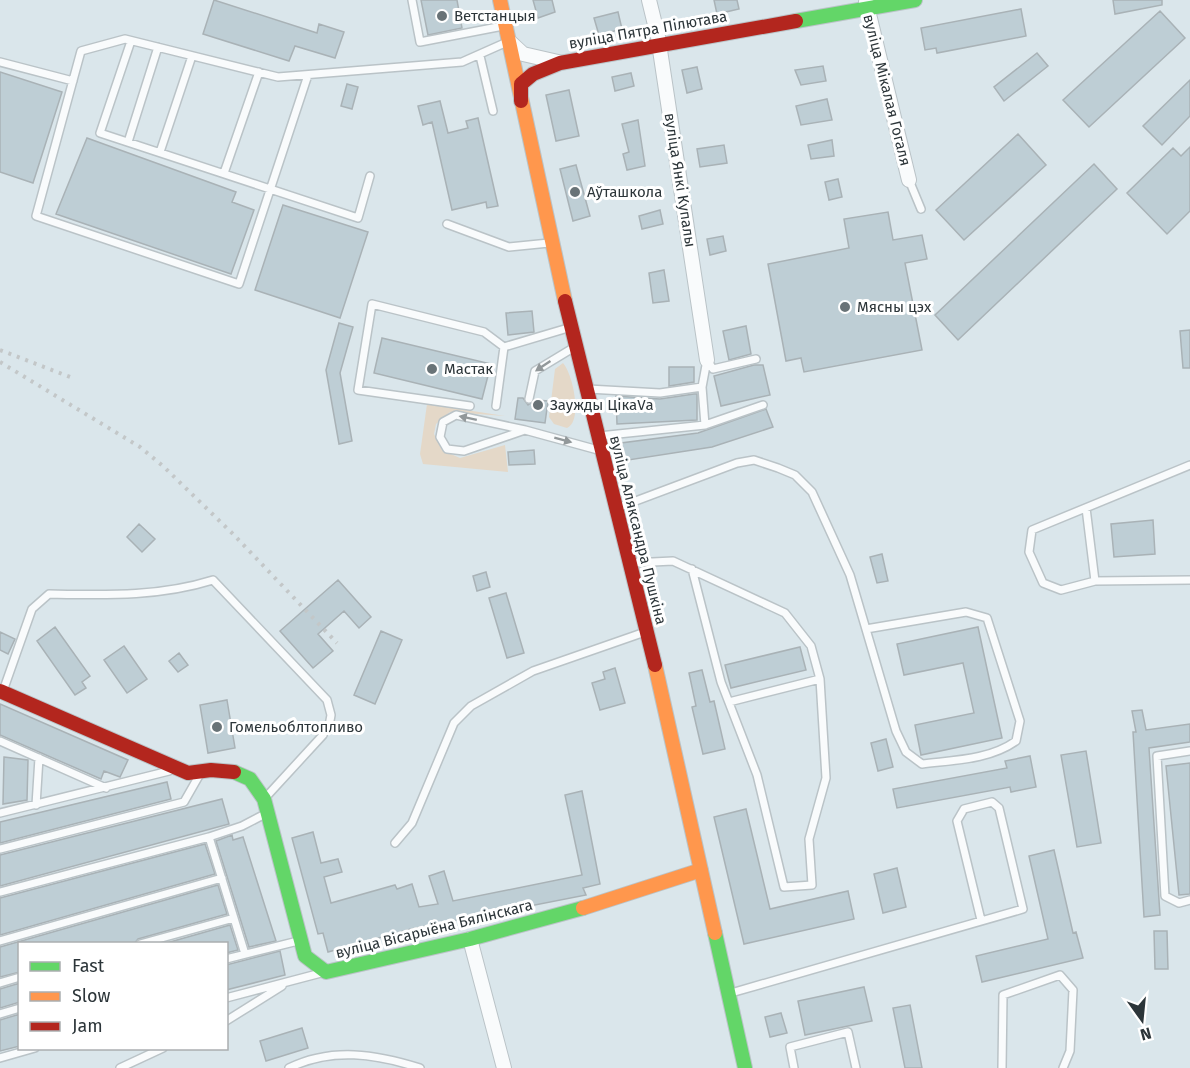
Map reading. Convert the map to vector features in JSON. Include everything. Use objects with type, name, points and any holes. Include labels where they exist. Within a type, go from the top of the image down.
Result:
[{"type":"street","name":"вуліца Аляксандра Пушкіна","points":[[500,0],[521,106],[575,346],[647,631],[745,1068]]},
{"type":"street","name":"вуліца Янкі Купалы","points":[[649,0],[707,360]]},
{"type":"street","name":"вуліца Пятра Пілютава","points":[[521,106],[521,84],[533,74],[560,63],[866,4],[915,0]]},
{"type":"street","name":"вуліца Мікалая Гогаля","points":[[866,4],[909,180]]},
{"type":"street","points":[[509,41],[523,54],[560,63]]},
{"type":"street","name":"вуліца Вісарыёна Бялінскага","points":[[1,691],[188,773],[203,770],[240,775],[252,780],[264,799],[304,956],[327,972],[470,939],[575,911],[701,870]]},
{"type":"street","points":[[470,939],[504,1068]]},
{"type":"lane","points":[[412,0],[420,42],[506,25]]},
{"type":"lane","points":[[308,75],[239,284],[36,216],[81,51],[125,39],[278,77],[462,62],[480,56],[509,41]]},
{"type":"lane","points":[[131,40],[100,133],[357,218],[370,176]]},
{"type":"lane","points":[[128,142],[158,47]]},
{"type":"lane","points":[[160,152],[192,56]]},
{"type":"lane","points":[[480,56],[493,111]]},
{"type":"lane","points":[[0,62],[73,81]]},
{"type":"lane","points":[[224,173],[259,72]]},
{"type":"lane","points":[[909,180],[921,209]]},
{"type":"lane","points":[[447,224],[509,247],[552,243]]},
{"type":"lane","points":[[470,406],[358,390],[372,304],[484,332],[504,348]]},
{"type":"lane","points":[[504,348],[571,327]]},
{"type":"lane","points":[[529,399],[535,371],[575,346]]},
{"type":"lane","points":[[496,406],[504,348]]},
{"type":"lane","points":[[707,360],[713,369],[756,358]]},
{"type":"lane","points":[[705,425],[702,387],[707,360]]},
{"type":"lane","points":[[585,388],[660,393],[702,387]]},
{"type":"lane","points":[[597,436],[705,425],[763,405]]},
{"type":"lane","points":[[525,430],[464,451],[447,449],[440,437],[443,422],[456,415],[525,430],[600,450]]},
{"type":"lane","points":[[525,430],[526,420]]},
{"type":"lane","points":[[615,508],[736,463],[754,460],[795,475],[812,492],[850,575],[896,731],[906,752],[922,764],[976,758],[1004,750],[1016,741],[1020,721],[987,618],[966,612],[866,629]]},
{"type":"lane","points":[[1190,465],[1032,530],[1029,552],[1043,583],[1061,590],[1095,581],[1190,580]]},
{"type":"lane","points":[[1086,508],[1095,581]]},
{"type":"lane","points":[[629,563],[673,561],[692,569],[785,613],[811,646],[820,679],[826,778],[809,839],[812,885],[784,887],[758,775],[721,682],[692,569]]},
{"type":"lane","points":[[1,691],[20,647],[32,609],[49,594],[138,595],[190,587],[213,580],[327,700],[331,715],[329,726]]},
{"type":"lane","points":[[394,843],[412,823],[454,723],[471,706],[533,671],[647,631]]},
{"type":"lane","points":[[729,702],[820,679]]},
{"type":"lane","points":[[264,799],[323,735]]},
{"type":"lane","points":[[0,741],[106,788]]},
{"type":"lane","points":[[1190,751],[1157,756],[1166,896],[1179,903],[1190,900]]},
{"type":"lane","points":[[36,805],[39,758]]},
{"type":"lane","points":[[0,813],[106,788],[177,768]]},
{"type":"lane","points":[[0,849],[184,802],[203,770]]},
{"type":"lane","points":[[729,994],[1023,909],[999,808],[992,802],[964,809],[957,821],[981,920]]},
{"type":"lane","points":[[0,892],[209,837],[242,826],[268,813]]},
{"type":"lane","points":[[209,837],[245,954]]},
{"type":"lane","points":[[0,941],[222,878]]},
{"type":"lane","points":[[147,942],[234,918]]},
{"type":"lane","points":[[228,958],[300,940]]},
{"type":"lane","points":[[228,998],[327,972]]},
{"type":"lane","points":[[1002,1068],[1003,995],[1060,975],[1073,990],[1070,1051],[1063,1068]]},
{"type":"lane","points":[[0,983],[18,978]]},
{"type":"lane","points":[[228,1020],[290,982]]},
{"type":"lane","points":[[0,1014],[18,1009]]},
{"type":"lane","points":[[794,1068],[790,1047],[848,1032],[856,1068]]},
{"type":"lane","points":[[0,1058],[28,1050]]},
{"type":"lane","points":[[120,1068],[159,1050]]},
{"type":"lane","points":[[289,1068],[304,1061],[346,1054],[384,1056],[420,1068]]},
{"type":"shaded area","points":[[563,363],[570,377],[575,397],[575,416],[572,424],[567,428],[554,424],[549,417],[555,369]]},
{"type":"shaded area","points":[[427,404],[505,416],[450,412],[436,424],[434,434],[442,450],[460,458],[505,445],[508,472],[423,464],[420,454]]},
{"type":"building","points":[[214,0],[317,33],[319,24],[344,32],[335,58],[295,46],[289,61],[203,34]]},
{"type":"building","name":"Ветстанцыя","points":[[421,0],[457,0],[462,28],[428,35]]},
{"type":"building","points":[[533,0],[552,0],[555,12],[538,18]]},
{"type":"building","points":[[714,0],[737,0],[739,9],[717,14]]},
{"type":"building","points":[[1113,0],[1162,0],[1162,5],[1115,14]]},
{"type":"building","points":[[1021,9],[1026,36],[937,53],[936,48],[925,50],[921,28]]},
{"type":"building","points":[[1160,11],[1185,38],[1089,127],[1063,100]]},
{"type":"building","points":[[618,12],[622,29],[599,35],[594,18]]},
{"type":"building","points":[[1037,53],[1048,66],[1004,101],[994,87]]},
{"type":"building","points":[[823,66],[826,81],[801,85],[795,70]]},
{"type":"building","points":[[697,67],[702,89],[687,93],[682,70]]},
{"type":"building","points":[[0,72],[62,92],[33,183],[0,172]]},
{"type":"building","points":[[631,73],[634,86],[615,91],[612,77]]},
{"type":"building","points":[[1190,80],[1190,116],[1162,145],[1143,126]]},
{"type":"building","points":[[347,84],[358,87],[352,109],[341,106]]},
{"type":"building","points":[[569,90],[579,136],[556,141],[546,95]]},
{"type":"building","points":[[827,99],[832,120],[801,125],[796,106]]},
{"type":"building","points":[[440,101],[448,133],[468,128],[466,121],[478,118],[498,206],[487,208],[486,202],[452,210],[432,122],[423,125],[418,106]]},
{"type":"building","points":[[638,120],[645,166],[627,170],[623,154],[629,152],[622,124]]},
{"type":"building","points":[[1018,134],[1046,165],[964,240],[936,210]]},
{"type":"building","points":[[87,138],[236,192],[232,202],[254,210],[231,274],[56,214]]},
{"type":"building","points":[[832,140],[834,156],[811,159],[808,145]]},
{"type":"building","points":[[724,145],[727,163],[700,167],[697,149]]},
{"type":"building","points":[[1190,147],[1190,211],[1167,234],[1127,193],[1173,148],[1181,156]]},
{"type":"building","points":[[1094,164],[1117,189],[958,340],[935,315]]},
{"type":"building","name":"Аўташкола","points":[[576,165],[590,216],[573,221],[560,169]]},
{"type":"building","points":[[838,179],[842,197],[829,200],[825,182]]},
{"type":"building","points":[[283,205],[368,232],[340,318],[255,290]]},
{"type":"building","points":[[660,210],[663,224],[642,229],[639,216]]},
{"type":"building","name":"Мясны цэх","points":[[888,212],[893,240],[922,235],[927,259],[905,263],[922,350],[804,372],[801,358],[786,361],[768,264],[849,248],[844,219]]},
{"type":"building","points":[[723,236],[726,251],[710,255],[707,239]]},
{"type":"building","points":[[664,270],[669,301],[653,303],[649,273]]},
{"type":"building","points":[[532,311],[534,332],[508,335],[506,313]]},
{"type":"building","points":[[339,323],[353,327],[340,373],[352,441],[339,444],[326,370]]},
{"type":"building","points":[[746,326],[751,354],[729,360],[723,331]]},
{"type":"building","points":[[1190,330],[1190,368],[1183,368],[1180,331]]},
{"type":"building","name":"Мастак","points":[[382,338],[491,364],[482,399],[374,373]]},
{"type":"building","points":[[754,365],[763,365],[770,395],[721,406],[714,376]]},
{"type":"building","points":[[669,367],[694,367],[694,382],[669,386]]},
{"type":"building","points":[[697,394],[697,420],[617,424],[616,396],[660,399]]},
{"type":"building","points":[[518,398],[523,398],[528,405],[535,400],[548,401],[545,423],[515,419]]},
{"type":"building","points":[[766,409],[773,427],[712,447],[622,461],[621,443],[698,433]]},
{"type":"building","points":[[534,450],[535,464],[509,465],[508,452]]},
{"type":"building","points":[[1153,520],[1155,554],[1114,557],[1111,524]]},
{"type":"building","points":[[139,524],[155,539],[142,552],[127,537]]},
{"type":"building","points":[[882,554],[888,581],[877,583],[870,557]]},
{"type":"building","points":[[486,572],[490,587],[477,591],[473,576]]},
{"type":"building","points":[[338,580],[371,617],[359,628],[344,611],[318,634],[333,651],[313,668],[280,631]]},
{"type":"building","points":[[506,593],[524,653],[507,658],[489,598]]},
{"type":"building","points":[[55,627],[90,676],[82,682],[86,688],[75,695],[37,641]]},
{"type":"building","points":[[978,627],[1002,738],[921,755],[915,725],[974,713],[963,663],[904,675],[897,644]]},
{"type":"building","points":[[381,631],[402,640],[375,704],[354,695]]},
{"type":"building","points":[[0,632],[15,639],[8,654],[0,650]]},
{"type":"building","points":[[124,646],[147,679],[127,693],[104,660]]},
{"type":"building","points":[[800,647],[806,670],[731,688],[725,665]]},
{"type":"building","points":[[179,653],[188,665],[178,672],[169,661]]},
{"type":"building","points":[[615,668],[625,703],[600,710],[592,683],[605,679],[603,672]]},
{"type":"building","points":[[702,670],[710,702],[714,701],[725,749],[703,754],[692,707],[696,706],[689,673]]},
{"type":"building","name":"Гомельоблтопливо","points":[[227,700],[235,748],[208,753],[200,705]]},
{"type":"building","points":[[0,704],[128,760],[120,777],[104,771],[101,779],[0,735]]},
{"type":"building","points":[[1142,710],[1146,730],[1190,724],[1190,742],[1149,748],[1160,915],[1144,917],[1133,732],[1136,732],[1132,711]]},
{"type":"building","points":[[886,739],[893,767],[878,771],[871,743]]},
{"type":"building","points":[[1086,751],[1101,843],[1077,847],[1061,755]]},
{"type":"building","points":[[1030,756],[1036,787],[1011,792],[1010,787],[897,808],[893,789],[1007,768],[1005,761]]},
{"type":"building","points":[[4,757],[28,760],[27,800],[3,804]]},
{"type":"building","points":[[1190,763],[1190,894],[1179,895],[1166,766]]},
{"type":"building","points":[[167,782],[171,799],[0,843],[0,822]]},
{"type":"building","points":[[582,791],[600,884],[583,888],[586,895],[411,929],[328,952],[323,933],[318,934],[292,838],[313,832],[321,863],[338,859],[342,872],[324,877],[331,903],[395,885],[397,889],[412,884],[419,907],[438,904],[429,876],[444,871],[453,901],[582,875],[565,795]]},
{"type":"building","points":[[222,799],[229,824],[0,886],[0,855]]},
{"type":"building","points":[[746,809],[770,909],[848,891],[854,919],[744,944],[714,817]]},
{"type":"building","points":[[232,835],[233,840],[243,837],[276,941],[249,947],[216,841]]},
{"type":"building","points":[[205,844],[215,874],[0,935],[0,898]]},
{"type":"building","points":[[1054,850],[1073,933],[1076,932],[1083,958],[982,982],[976,956],[1048,939],[1029,856]]},
{"type":"building","points":[[897,868],[906,907],[883,913],[874,874]]},
{"type":"building","points":[[218,885],[227,914],[138,939],[136,942],[18,942],[18,972],[0,977],[0,947]]},
{"type":"building","points":[[230,925],[238,950],[228,952],[228,942],[170,942]]},
{"type":"building","points":[[1154,931],[1167,931],[1168,969],[1155,969]]},
{"type":"building","points":[[280,951],[285,975],[228,989],[228,964]]},
{"type":"building","points":[[18,984],[18,1003],[0,1008],[0,989]]},
{"type":"building","points":[[864,987],[872,1021],[805,1035],[798,1001]]},
{"type":"building","points":[[910,1005],[922,1068],[905,1068],[893,1008]]},
{"type":"building","points":[[781,1013],[787,1033],[770,1037],[765,1017]]},
{"type":"building","points":[[18,1015],[18,1046],[0,1051],[0,1020]]},
{"type":"building","points":[[302,1028],[308,1048],[266,1061],[260,1041]]},
{"type":"railway","points":[[0,350],[70,377]]},
{"type":"railway","points":[[0,362],[140,447],[164,467],[233,534],[337,643]]},
{"type":"traffic: fast","points":[[796,21],[915,0]]},
{"type":"traffic: fast","points":[[234,772],[250,779],[264,799],[305,956],[326,972],[470,939],[583,908]]},
{"type":"traffic: fast","points":[[715,933],[745,1068]]},
{"type":"traffic: slow","points":[[500,0],[565,301]]},
{"type":"traffic: slow","points":[[655,665],[715,933]]},
{"type":"traffic: slow","points":[[583,908],[701,870]]},
{"type":"traffic: jam","points":[[521,101],[521,84],[533,74],[560,63],[796,21]]},
{"type":"traffic: jam","points":[[565,301],[655,665]]},
{"type":"traffic: jam","points":[[0,691],[188,773],[211,770],[234,772]]},
{"type":"place","name":"Ветстанцыя","points":[[442,16]]},
{"type":"place","name":"Аўташкола","points":[[575,192]]},
{"type":"place","name":"Мясны цэх","points":[[845,307]]},
{"type":"place","name":"Мастак","points":[[432,369]]},
{"type":"place","name":"Заужды ЦікаVа","points":[[538,405]]},
{"type":"place","name":"Гомельоблтопливо","points":[[217,727]]}]
